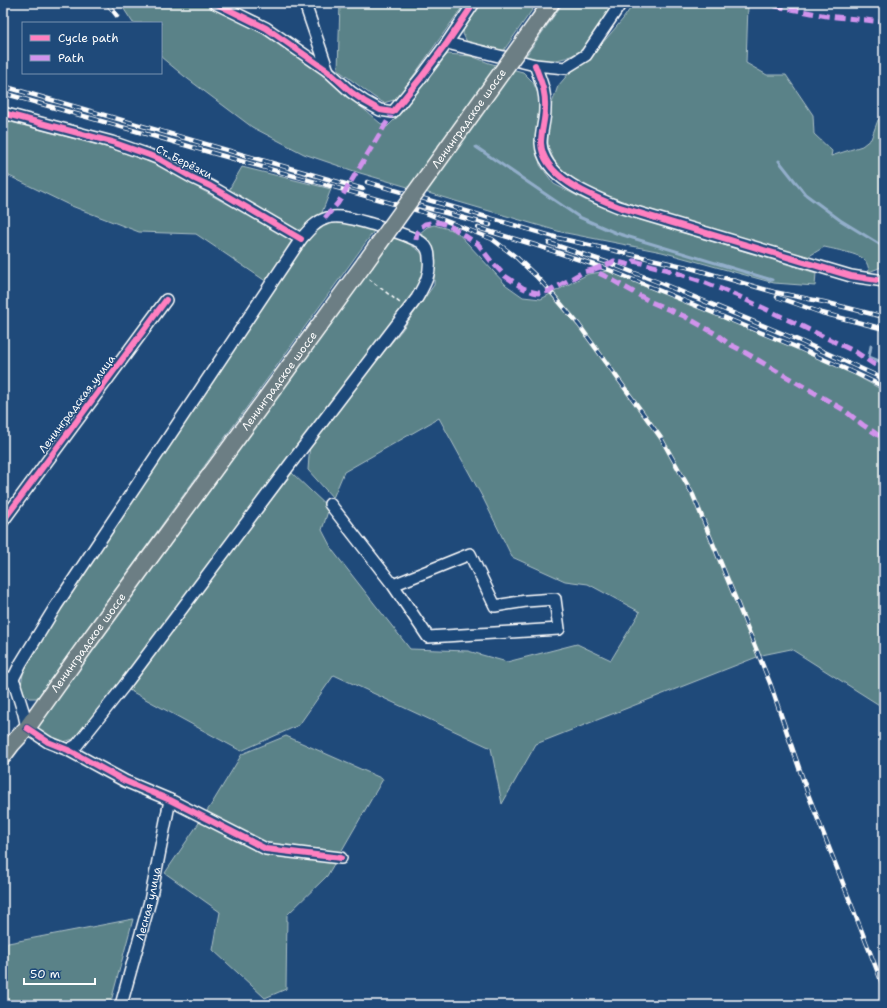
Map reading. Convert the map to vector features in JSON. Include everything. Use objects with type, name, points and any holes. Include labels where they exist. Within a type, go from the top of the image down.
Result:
[{"type":"highway","name":"Ленинградское шоссе","points":[[3,756],[27,728],[365,263],[551,3]]},
{"type":"street","points":[[303,3],[305,4],[328,71]]},
{"type":"street","points":[[219,4],[266,28],[328,71],[351,92],[364,101],[380,110],[393,112],[447,43],[474,3]]},
{"type":"street","points":[[447,43],[535,65],[565,68],[586,55],[621,3]]},
{"type":"street","points":[[535,65],[544,90],[545,110],[541,144],[545,158],[555,173],[569,184],[619,208],[851,276],[884,281]]},
{"type":"street","name":"Ст. Берёзки","points":[[3,113],[112,142],[160,159],[301,239]]},
{"type":"street","points":[[68,750],[77,745],[129,680],[291,463],[413,304],[425,284],[429,273],[429,253],[424,244],[400,233],[357,220],[336,216],[325,218],[315,224],[301,239],[56,606],[21,663],[13,679],[16,684],[27,728],[48,742],[68,750],[125,780],[170,800],[266,849],[341,858]]},
{"type":"street","name":"Ленинградская улица","points":[[3,521],[166,300]]},
{"type":"street","points":[[330,504],[393,585],[428,637],[559,629],[556,599],[526,601],[495,606],[470,554],[393,585]]},
{"type":"street","points":[[3,675],[16,684]]},
{"type":"street","name":"Лесная улица","points":[[121,1005],[150,901],[170,800]]},
{"type":"path","points":[[369,279],[392,297]]},
{"type":"green space","points":[[120,3],[207,3],[265,31],[332,82],[380,123],[387,127],[402,112],[440,62],[448,54],[471,56],[489,63],[523,72],[533,82],[540,98],[536,135],[540,165],[554,184],[589,202],[668,228],[816,273],[815,286],[774,283],[662,252],[561,232],[360,173],[304,154],[252,127],[162,58],[162,22],[132,22]]},
{"type":"green space","points":[[340,3],[465,3],[397,99],[384,103],[338,70]]},
{"type":"green space","points":[[479,3],[537,3],[504,50],[479,48],[467,42],[463,34],[464,26]]},
{"type":"green space","points":[[563,3],[614,3],[585,46],[576,53],[562,59],[547,61],[525,57]]},
{"type":"green space","points":[[634,3],[737,3],[748,6],[746,63],[767,75],[786,75],[813,115],[814,134],[832,151],[831,156],[862,146],[871,139],[878,120],[884,114],[884,266],[869,272],[865,260],[862,258],[846,252],[824,247],[806,258],[609,200],[567,177],[555,163],[548,146],[550,109],[558,86],[570,72],[589,59],[623,19]]},
{"type":"green space","points":[[3,120],[110,148],[156,164],[225,203],[231,186],[242,167],[331,189],[321,215],[305,227],[267,282],[196,234],[139,232],[69,205],[3,173]]},
{"type":"green space","points":[[335,220],[355,223],[374,231],[37,698],[29,698],[24,693],[21,685],[25,663],[137,487],[306,242],[317,228]]},
{"type":"green space","points":[[434,225],[456,231],[506,285],[523,297],[541,299],[588,274],[608,271],[773,338],[848,371],[884,391],[884,708],[791,649],[762,655],[536,744],[502,804],[491,748],[334,675],[299,725],[241,751],[127,689],[292,473],[329,508],[322,530],[333,551],[410,649],[468,651],[507,662],[577,644],[611,660],[640,612],[588,584],[565,581],[512,557],[484,500],[439,418],[344,472],[333,498],[308,470],[310,442],[402,330],[434,285],[435,255],[429,243],[419,234],[427,227]]},
{"type":"green space","points":[[394,237],[414,247],[423,255],[425,259],[426,264],[424,271],[413,293],[79,737],[64,742],[52,739],[37,728]]},
{"type":"green space","points":[[286,736],[383,779],[327,876],[287,915],[286,989],[265,998],[213,950],[220,912],[165,873],[211,805],[242,754]]},
{"type":"green space","points":[[133,919],[110,1005],[3,1005],[3,944]]},
{"type":"waterway","points":[[476,147],[579,217],[616,233],[772,280]]},
{"type":"waterway","points":[[779,161],[805,194],[840,220],[884,247]]},
{"type":"waterway","points":[[871,346],[869,357],[884,363]]},
{"type":"railway","points":[[107,3],[117,16]]},
{"type":"railway","points":[[3,86],[363,189]]},
{"type":"railway","points":[[3,93],[423,212]]},
{"type":"railway","points":[[367,182],[558,238],[687,267],[774,292],[824,302],[884,317]]},
{"type":"railway","points":[[416,205],[490,225]]},
{"type":"railway","points":[[418,210],[492,239],[516,257],[550,291],[579,325],[661,438],[693,495],[770,683],[808,794],[884,988]]},
{"type":"railway","points":[[478,228],[607,269],[796,347],[884,387]]},
{"type":"railway","points":[[549,243],[609,263],[658,282],[798,340],[884,379]]},
{"type":"railway","points":[[777,297],[822,313],[884,329]]},
{"type":"marked path","points":[[760,3],[827,16],[884,22]]},
{"type":"marked path","points":[[325,218],[338,203],[393,112]]},
{"type":"marked path","points":[[416,240],[417,233],[425,224],[436,222],[450,226],[478,244],[505,276],[523,288],[538,293],[550,291],[583,272],[592,270],[651,302],[684,316],[716,334],[729,344],[844,410],[884,439]]},
{"type":"marked path","points":[[592,270],[614,261],[630,265],[634,261],[665,269],[701,281],[738,296],[854,351],[878,367],[884,369]]},
{"type":"cycle path","points":[[215,3],[266,28],[328,71],[351,92],[364,101],[380,110],[393,112],[447,43],[474,3]]},
{"type":"cycle path","points":[[535,65],[545,97],[545,113],[541,143],[544,155],[550,166],[559,176],[571,184],[619,207],[851,276],[884,281]]},
{"type":"cycle path","points":[[3,113],[112,142],[159,159],[210,186],[301,239]]},
{"type":"cycle path","points":[[3,521],[166,300]]},
{"type":"cycle path","points":[[27,728],[48,742],[68,750],[125,781],[170,800],[266,849],[341,858]]}]
